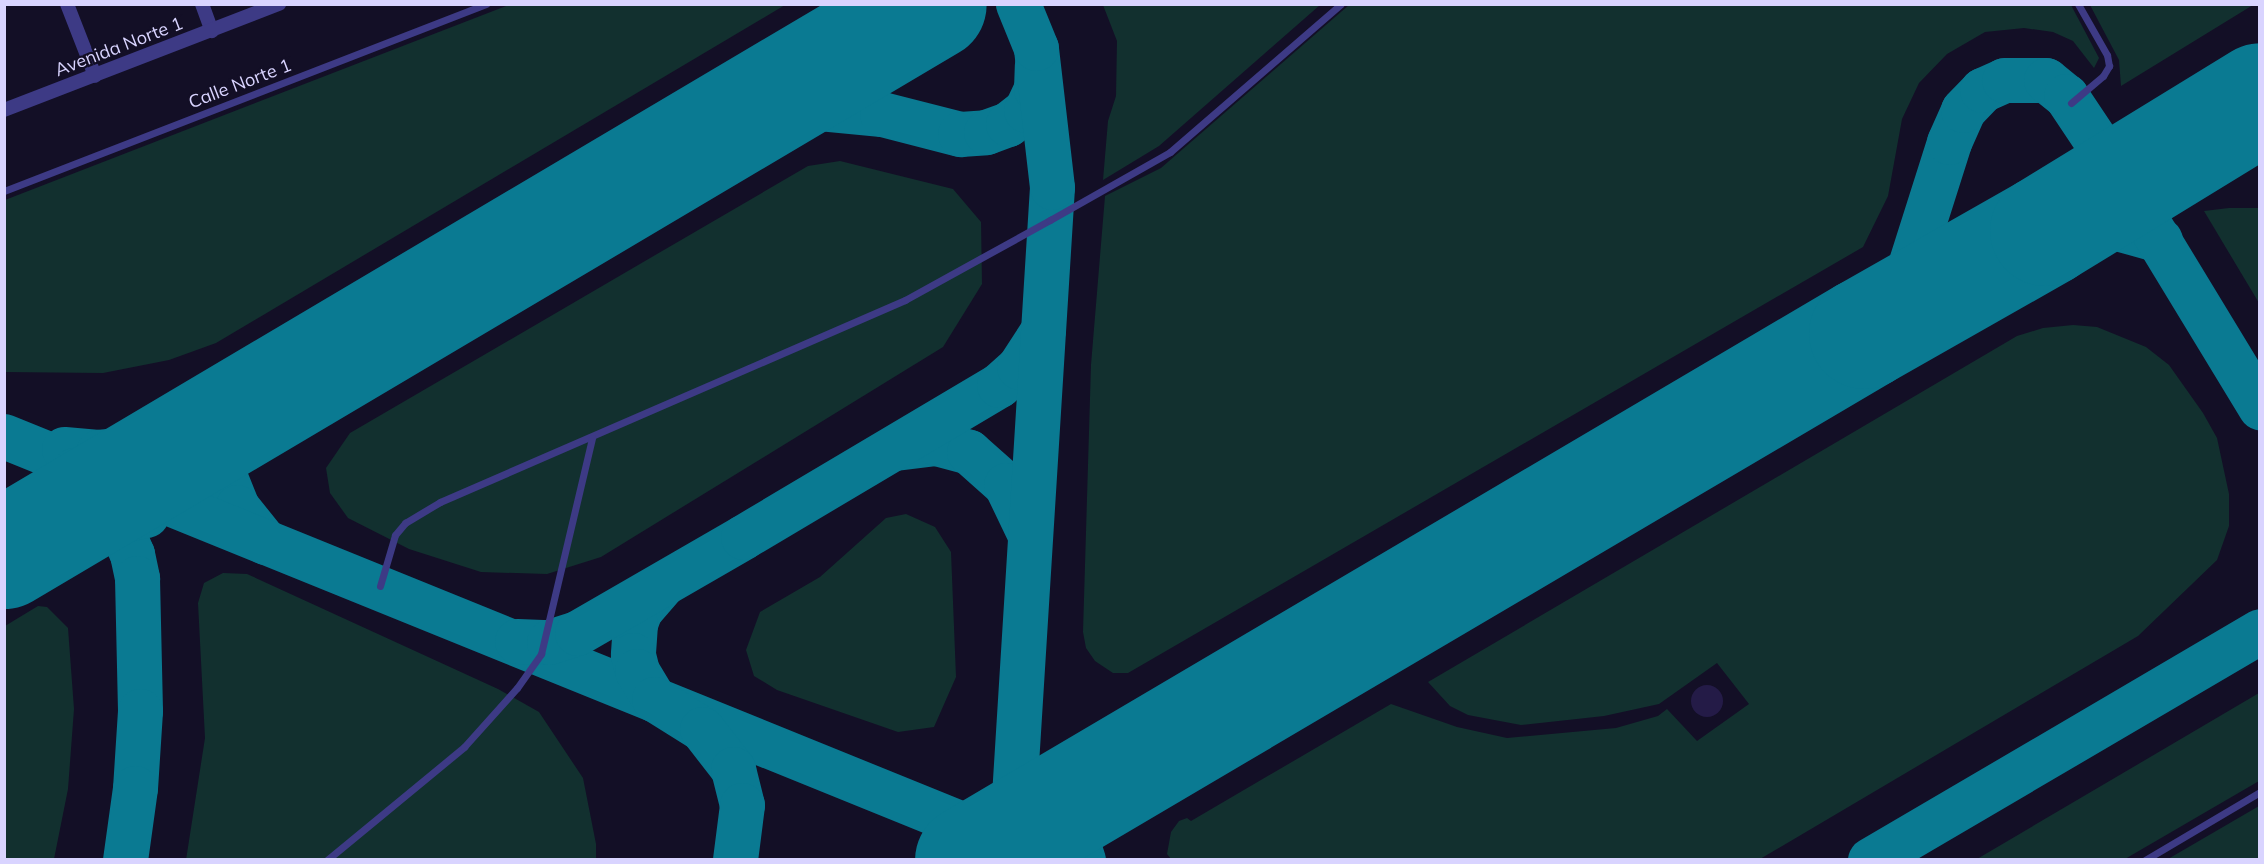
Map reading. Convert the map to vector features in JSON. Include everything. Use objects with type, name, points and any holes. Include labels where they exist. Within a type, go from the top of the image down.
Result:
[{"type":"street","points":[[67,4],[95,76]]},
{"type":"street","points":[[202,4],[212,31]]},
{"type":"street","name":"Avenida Norte 1","points":[[4,110],[279,4]]},
{"type":"lane","name":"Calle Norte 1","points":[[4,191],[486,4]]},
{"type":"lane","points":[[380,586],[395,535],[405,523],[440,502],[906,300],[1170,152],[1341,4]]},
{"type":"lane","points":[[2071,103],[2103,76],[2109,66],[2107,55],[2078,4]]},
{"type":"lane","points":[[327,860],[464,747],[517,688],[541,654],[592,438]]},
{"type":"lane","points":[[2145,860],[2259,792]]},
{"type":"green space","points":[[511,4],[785,5],[216,343],[169,360],[103,373],[5,372],[5,200]]},
{"type":"green space","points":[[1103,5],[1320,5],[1159,146],[1103,180],[1108,121],[1116,96],[1117,41]]},
{"type":"green space","points":[[1349,5],[2071,5],[2099,58],[2094,68],[2073,41],[2053,32],[2024,28],[1985,32],[1947,54],[1919,83],[1902,119],[1888,196],[1863,247],[1128,673],[1113,673],[1095,661],[1086,648],[1083,632],[1091,365],[1105,196],[1161,168]]},
{"type":"green space","points":[[2090,5],[2253,5],[2121,86],[2119,60]]},
{"type":"green space","points":[[840,161],[953,189],[981,222],[982,284],[943,347],[601,557],[547,574],[481,572],[409,549],[348,518],[330,493],[326,468],[350,433],[808,166]]},
{"type":"green space","points":[[2259,208],[2259,303],[2204,211]]},
{"type":"green space","points":[[2073,325],[2097,327],[2146,347],[2169,365],[2203,413],[2217,438],[2229,494],[2229,526],[2217,560],[2138,636],[1760,859],[1171,859],[1167,854],[1171,832],[1179,821],[1187,818],[1191,821],[1391,704],[1457,727],[1507,738],[1616,728],[1658,716],[1667,709],[1697,741],[1749,704],[1717,663],[1659,704],[1604,716],[1521,725],[1468,715],[1450,706],[1428,682],[2017,336],[2043,328]]},
{"type":"green space","points":[[906,514],[935,527],[951,552],[956,677],[934,727],[898,732],[777,690],[754,676],[746,650],[760,612],[820,577],[886,518]]},
{"type":"green space","points":[[223,573],[247,574],[498,689],[539,712],[583,778],[596,844],[596,860],[186,860],[205,738],[198,603],[204,583]]},
{"type":"green space","points":[[38,606],[47,607],[68,628],[74,709],[68,789],[54,859],[5,859],[5,626]]},
{"type":"green space","points":[[2259,693],[2259,781],[2125,859],[1977,859]]},
{"type":"green space","points":[[2259,806],[2259,859],[2168,859]]},
{"type":"building","points":[[1707,685],[1718,690],[1723,701],[1718,712],[1707,717],[1696,712],[1691,701],[1696,690]]},
{"type":"taxiway","points":[[1010,860],[1052,187],[1036,48],[1018,4]]},
{"type":"taxiway","points":[[707,139],[757,116],[809,107],[882,114],[960,134],[986,132],[1008,124],[1026,110],[1036,89],[1037,65]]},
{"type":"taxiway","points":[[1864,333],[1889,311],[1905,281],[1949,142],[1963,110],[1982,90],[2004,80],[2046,80],[2066,96],[2122,180],[2260,407]]},
{"type":"taxiway","points":[[2204,131],[2260,119]]},
{"type":"taxiway","points":[[2045,230],[2088,223],[2106,225],[2160,240]]},
{"type":"taxiway","points":[[517,641],[549,642],[577,633],[743,537],[999,385],[1019,367],[1043,330]]},
{"type":"taxiway","points":[[258,403],[228,437],[221,467],[237,507],[265,542]]},
{"type":"taxiway","points":[[64,449],[98,452],[148,447],[215,429]]},
{"type":"taxiway","points":[[4,436],[1051,860]]},
{"type":"taxiway","points":[[895,448],[936,443],[969,452],[1006,485],[1029,533]]},
{"type":"taxiway","points":[[74,470],[110,504],[132,554],[137,578],[140,711],[135,788],[125,860]]},
{"type":"taxiway","points":[[4,554],[69,531],[146,515]]},
{"type":"taxiway","points":[[661,586],[640,610],[635,624],[633,655],[637,671],[654,699],[702,729],[733,769],[742,805],[735,860]]},
{"type":"taxiway","points":[[1870,860],[2260,631]]},
{"type":"taxiway","points":[[1083,860],[1078,845],[1081,812],[1090,797],[1111,777]]},
{"type":"taxiway","points":[[986,814],[1029,810],[1095,786]]},
{"type":"runway","points":[[4,553],[931,4]]},
{"type":"runway","points":[[970,860],[1864,333],[2045,230],[2260,98]]}]
